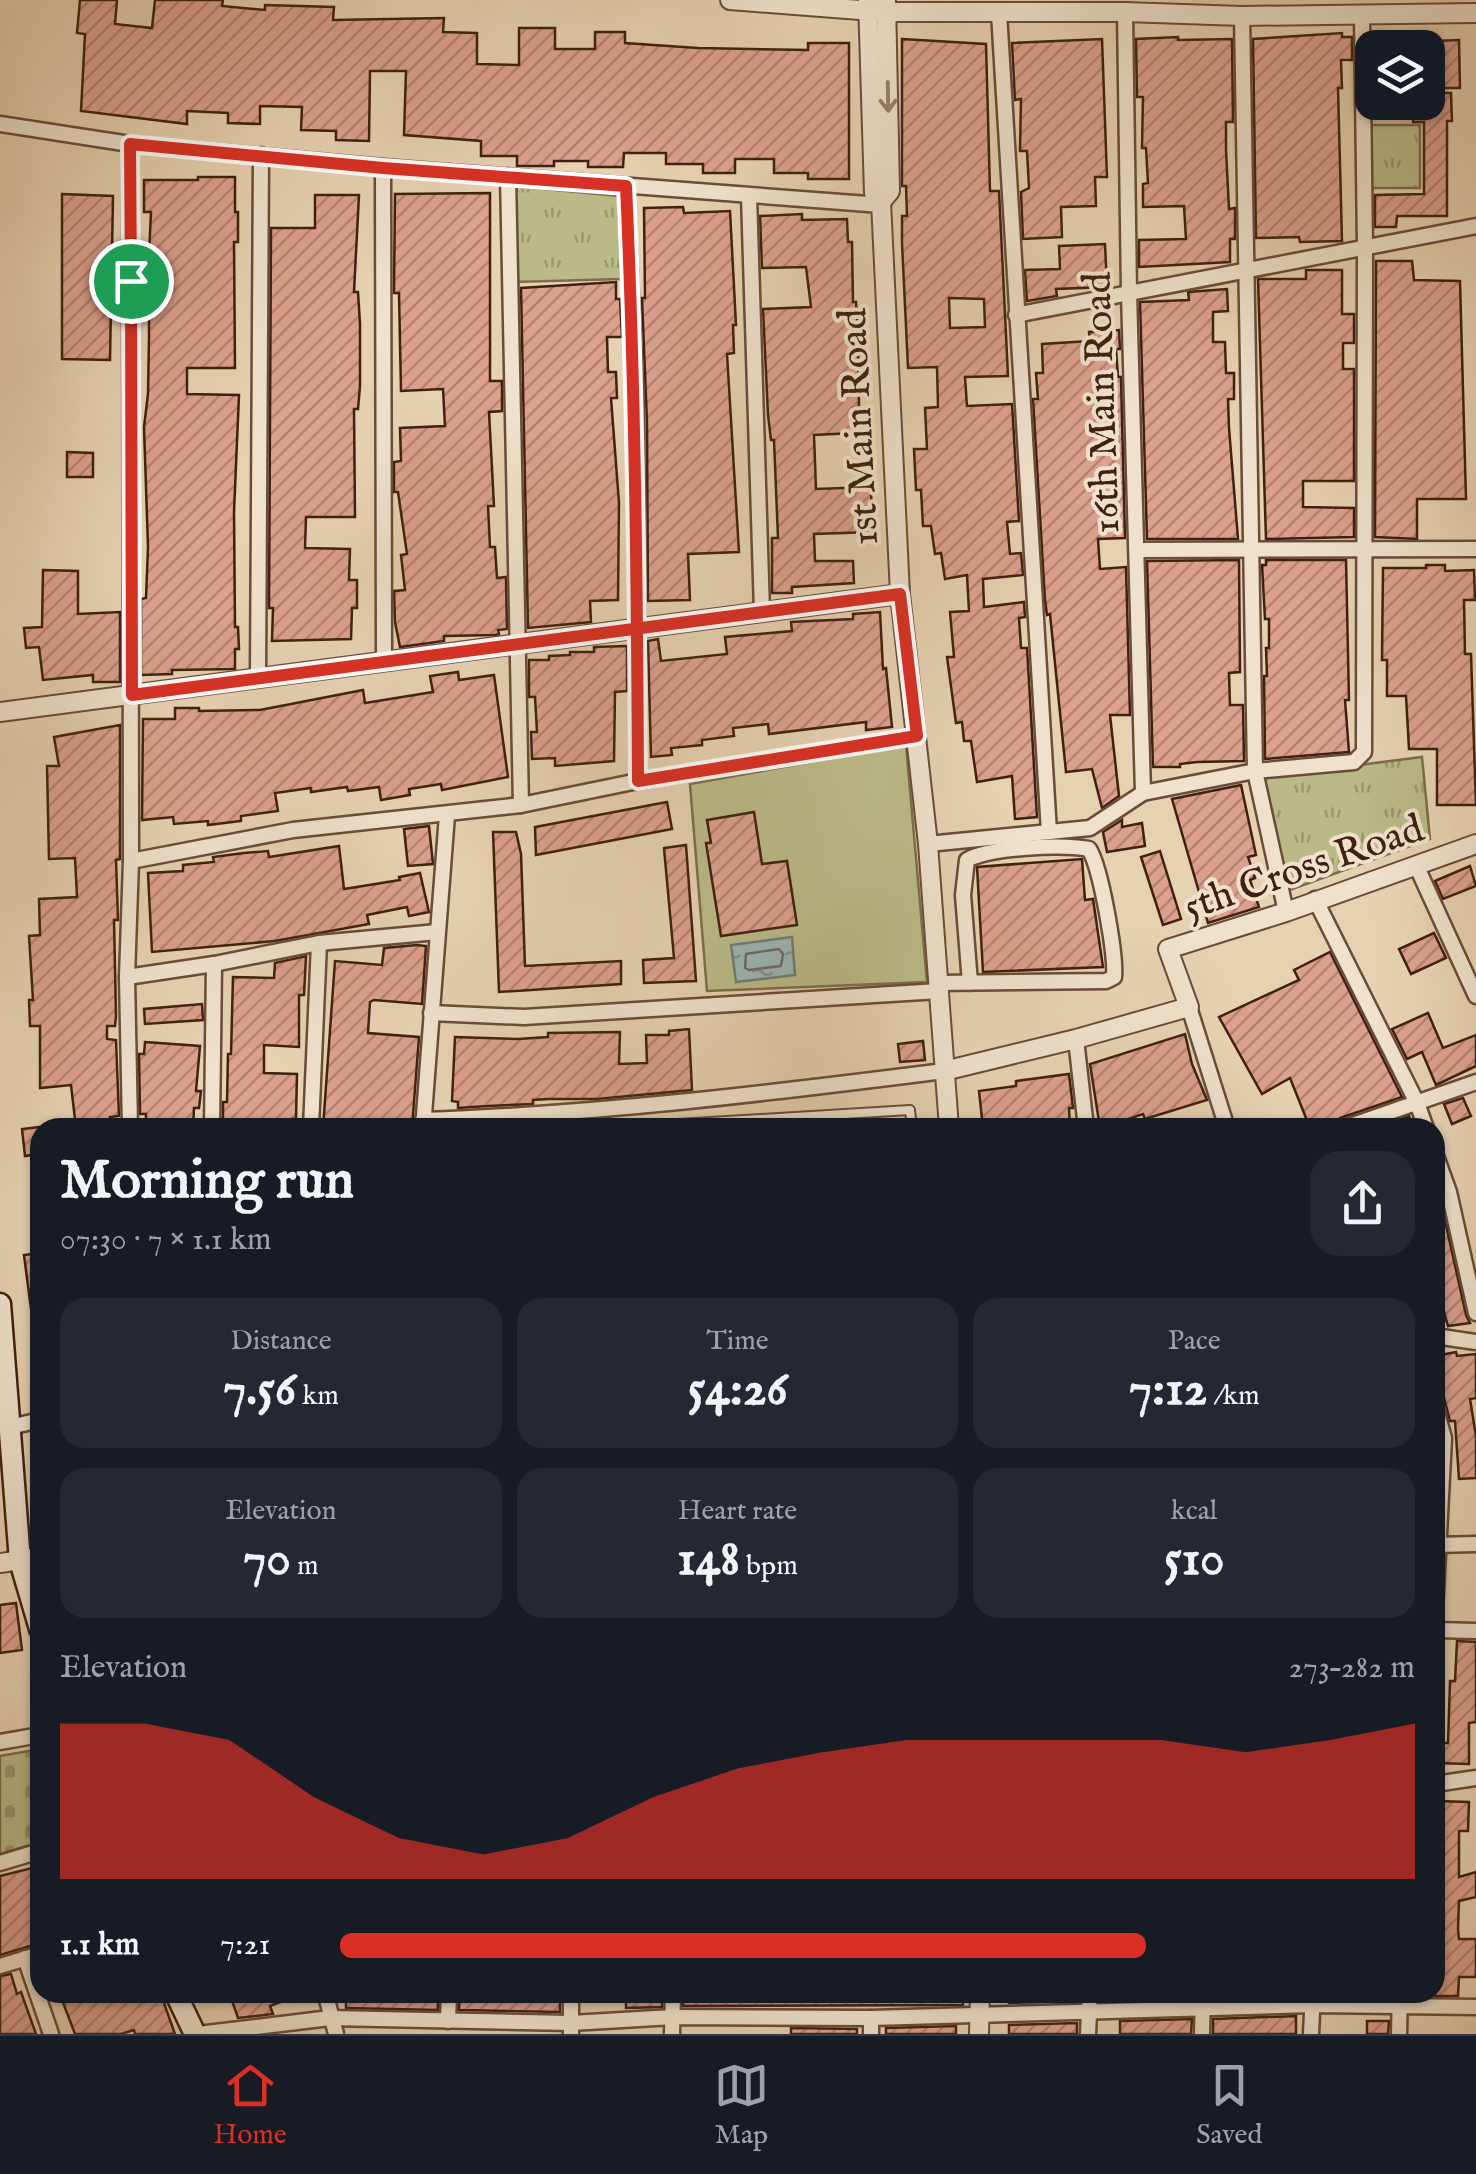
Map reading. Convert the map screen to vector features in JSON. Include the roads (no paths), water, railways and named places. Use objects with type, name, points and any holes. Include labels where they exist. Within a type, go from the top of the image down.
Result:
[{"type":"main road","points":[[0,1304],[20,1560],[30,1594]]},
{"type":"main road","points":[[180,2003],[196,2034]]},
{"type":"street","points":[[730,0],[999,12],[1242,16],[1476,13]]},
{"type":"street","name":"1st Main Road","points":[[877,6],[874,194],[881,203],[900,594],[928,844],[949,1118]]},
{"type":"street","points":[[999,12],[1049,832]]},
{"type":"street","name":"16th Main Road","points":[[1125,12],[1143,793]]},
{"type":"street","points":[[928,844],[1090,828],[1143,793],[1255,771],[1354,762],[1364,752],[1366,247],[1362,14]]},
{"type":"street","points":[[1242,16],[1255,771],[1286,912]]},
{"type":"street","points":[[0,124],[130,144],[383,168],[881,203]]},
{"type":"street","points":[[130,144],[130,1118]]},
{"type":"street","points":[[258,678],[261,156]]},
{"type":"street","points":[[383,168],[384,661]]},
{"type":"street","points":[[508,176],[521,806]]},
{"type":"street","points":[[626,186],[636,407],[638,781]]},
{"type":"street","points":[[749,196],[762,612]]},
{"type":"street","points":[[1016,315],[1476,226]]},
{"type":"street","points":[[1137,550],[1476,550]]},
{"type":"street","points":[[0,712],[900,594]]},
{"type":"street","points":[[132,861],[292,830],[521,806],[638,781],[917,736]]},
{"type":"street","points":[[423,1118],[446,815]]},
{"type":"street","name":"5th Cross Road","points":[[1190,1006],[1168,949],[1286,912],[1476,844]]},
{"type":"street","points":[[431,1013],[524,1017],[970,983],[1106,981],[1114,978],[1116,960],[1096,866],[1088,849],[982,854],[967,860],[964,896],[970,983]]},
{"type":"street","points":[[1416,865],[1476,996]]},
{"type":"street","points":[[1315,899],[1422,1118]]},
{"type":"street","points":[[127,977],[319,943],[436,932]]},
{"type":"street","points":[[311,1118],[319,943]]},
{"type":"street","points":[[212,1118],[214,964]]},
{"type":"street","points":[[579,1118],[944,1071],[1076,1040],[1190,1006],[1223,1118]]},
{"type":"street","points":[[1076,1040],[1085,1118]]},
{"type":"street","points":[[1373,1118],[1476,1082]]},
{"type":"street","points":[[1445,1201],[1472,1266],[1476,1314]]},
{"type":"street","points":[[1445,1337],[1476,1342]]},
{"type":"street","points":[[10,1427],[30,1422]]},
{"type":"street","points":[[1445,1545],[1476,1544]]},
{"type":"street","points":[[1445,1630],[1476,1631]]},
{"type":"street","points":[[0,1742],[30,1737]]},
{"type":"street","points":[[1445,1783],[1476,1778]]},
{"type":"street","points":[[0,1863],[30,1855]]},
{"type":"street","points":[[0,1966],[30,1957]]},
{"type":"street","points":[[43,2003],[51,2034]]},
{"type":"street","points":[[327,2003],[336,2034]]},
{"type":"street","points":[[448,2003],[448,2021]]},
{"type":"street","points":[[571,2003],[571,2029]]},
{"type":"street","points":[[672,2034],[673,2003]]},
{"type":"street","points":[[1088,2034],[1089,2003]]},
{"type":"street","points":[[196,2034],[330,2018],[571,2029],[673,2016],[774,2026],[979,2024],[1172,2003]]},
{"type":"street","points":[[1202,2034],[1203,2003]]},
{"type":"street","points":[[1312,2034],[1313,2003]]},
{"type":"street","points":[[1399,2003],[1399,2034]]},
{"type":"street","points":[[1438,2003],[1476,2007]]},
{"type":"lane","points":[[836,1118],[910,1110],[911,1118]]},
{"type":"water","points":[[792,937],[795,975],[736,982],[731,945]]}]
